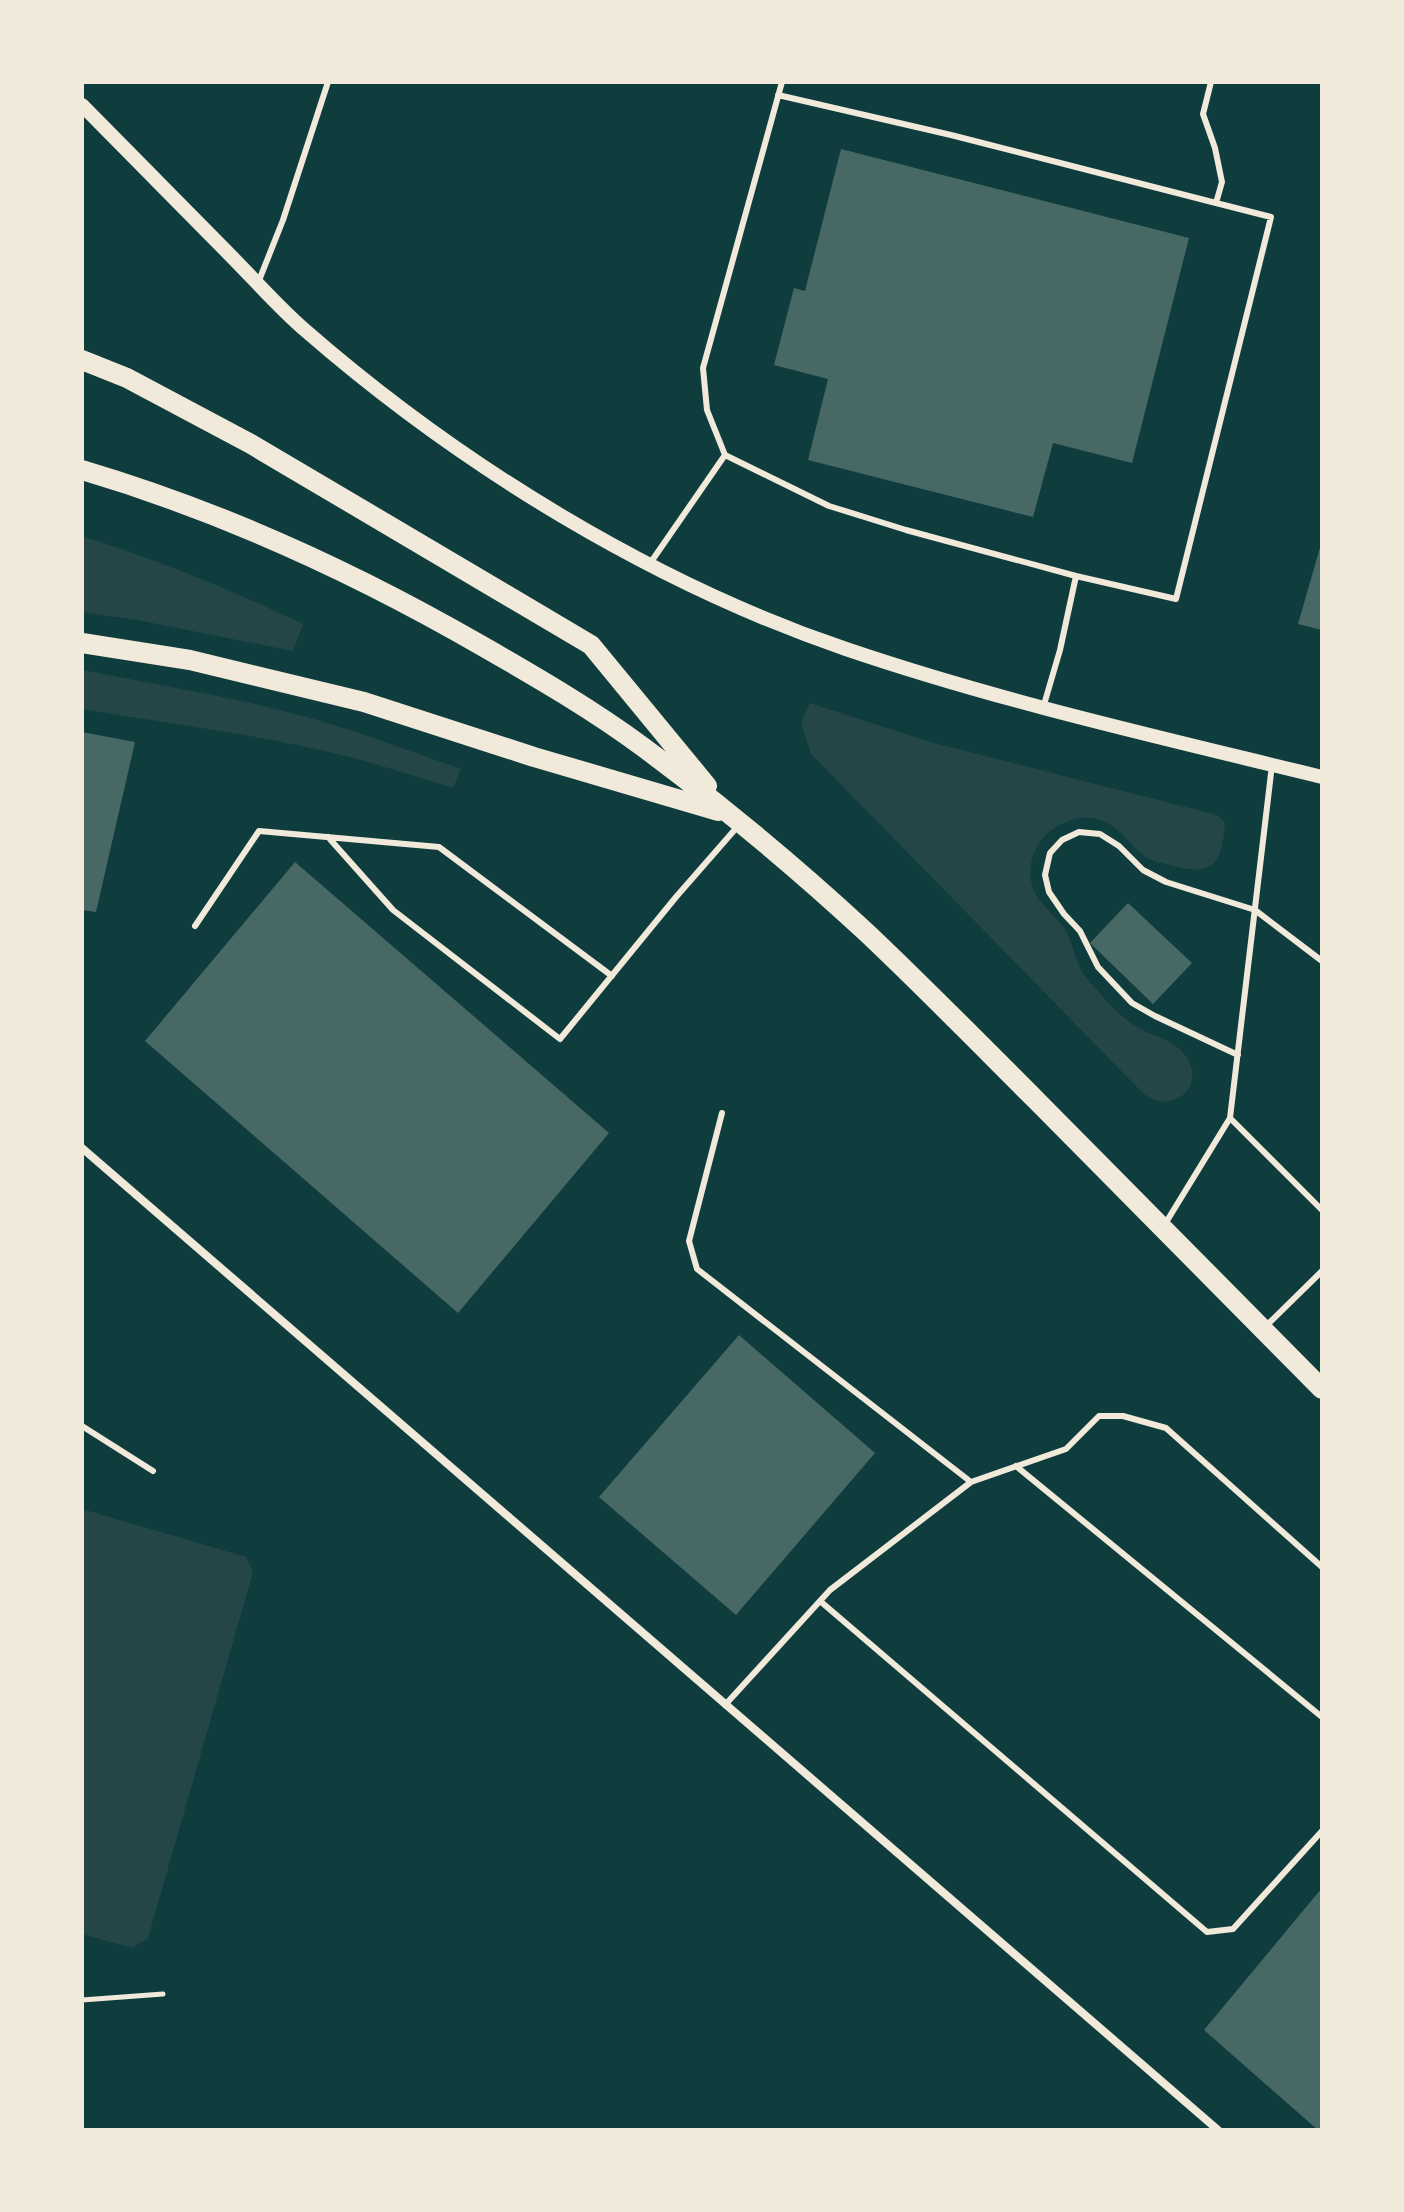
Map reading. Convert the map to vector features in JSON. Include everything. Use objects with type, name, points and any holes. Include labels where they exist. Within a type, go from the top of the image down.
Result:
[{"type":"main road","points":[[82,360],[127,378],[251,444],[591,645],[735,819]]},
{"type":"main road","points":[[82,470],[235,522],[328,563],[435,618],[538,678],[640,745],[735,819],[865,931],[1322,1389]]},
{"type":"main road","points":[[82,643],[190,660],[364,702],[735,819]]},
{"type":"street","points":[[82,105],[305,330],[406,412],[485,468],[648,565],[745,609],[844,648],[1043,708],[1322,777]]},
{"type":"street","points":[[82,1148],[1218,2130]]},
{"type":"lane","points":[[258,283],[283,220],[328,82]]},
{"type":"lane","points":[[778,95],[951,135],[1271,217],[1176,599],[1076,576],[829,506],[725,455],[707,410],[703,368],[778,95],[782,82]]},
{"type":"lane","points":[[1211,82],[1203,114],[1215,148],[1222,182],[1216,203]]},
{"type":"lane","points":[[648,565],[725,455]]},
{"type":"lane","points":[[1043,708],[1060,650],[1076,576]]},
{"type":"lane","points":[[1163,1227],[1230,1118],[1272,765]]},
{"type":"lane","points":[[328,837],[393,910],[560,1039],[735,819]]},
{"type":"lane","points":[[195,926],[259,831],[439,847],[612,976]]},
{"type":"lane","points":[[1238,1055],[1132,1003],[1098,967],[1080,931],[1049,892],[1045,875],[1050,853],[1062,840],[1079,832],[1100,834],[1119,846],[1143,870],[1166,882],[1255,910],[1322,961]]},
{"type":"lane","points":[[722,1113],[689,1241],[697,1269],[971,1482]]},
{"type":"lane","points":[[1230,1118],[1322,1210]]},
{"type":"lane","points":[[1263,1329],[1322,1271]]},
{"type":"lane","points":[[725,1705],[830,1590],[971,1482],[1066,1449],[1099,1416],[1123,1416],[1166,1428],[1322,1567]]},
{"type":"lane","points":[[82,1426],[153,1471]]},
{"type":"lane","points":[[1016,1466],[1322,1717]]},
{"type":"lane","points":[[820,1601],[1207,1932],[1233,1929],[1322,1831]]},
{"type":"path","points":[[82,2000],[163,1994]]},
{"type":"shaded area","points":[[82,536],[194,576],[303,624],[293,651],[82,612]]},
{"type":"shaded area","points":[[82,670],[303,716],[461,769],[453,788],[298,745],[82,709]]},
{"type":"shaded area","points":[[810,703],[930,742],[1217,815],[1225,822],[1219,856],[1208,867],[1199,869],[1151,860],[1111,825],[1086,818],[1065,822],[1049,832],[1037,847],[1031,864],[1034,891],[1065,929],[1084,975],[1129,1022],[1169,1042],[1185,1055],[1192,1077],[1184,1094],[1166,1101],[1144,1094],[811,754],[801,722]]},
{"type":"shaded area","points":[[82,1509],[246,1557],[253,1572],[148,1938],[132,1948],[82,1934]]},
{"type":"building","points":[[841,149],[1189,238],[1132,463],[1053,443],[1033,517],[808,460],[828,379],[774,365],[794,288],[805,291]]},
{"type":"building","points":[[1322,544],[1322,630],[1298,624]]},
{"type":"building","points":[[82,732],[135,742],[96,912],[82,910]]},
{"type":"building","points":[[295,862],[609,1133],[458,1313],[145,1041]]},
{"type":"building","points":[[1128,903],[1192,963],[1153,1004],[1090,943]]},
{"type":"building","points":[[739,1335],[875,1453],[736,1615],[599,1497]]},
{"type":"building","points":[[1322,1888],[1322,2130],[1318,2130],[1204,2030]]}]
